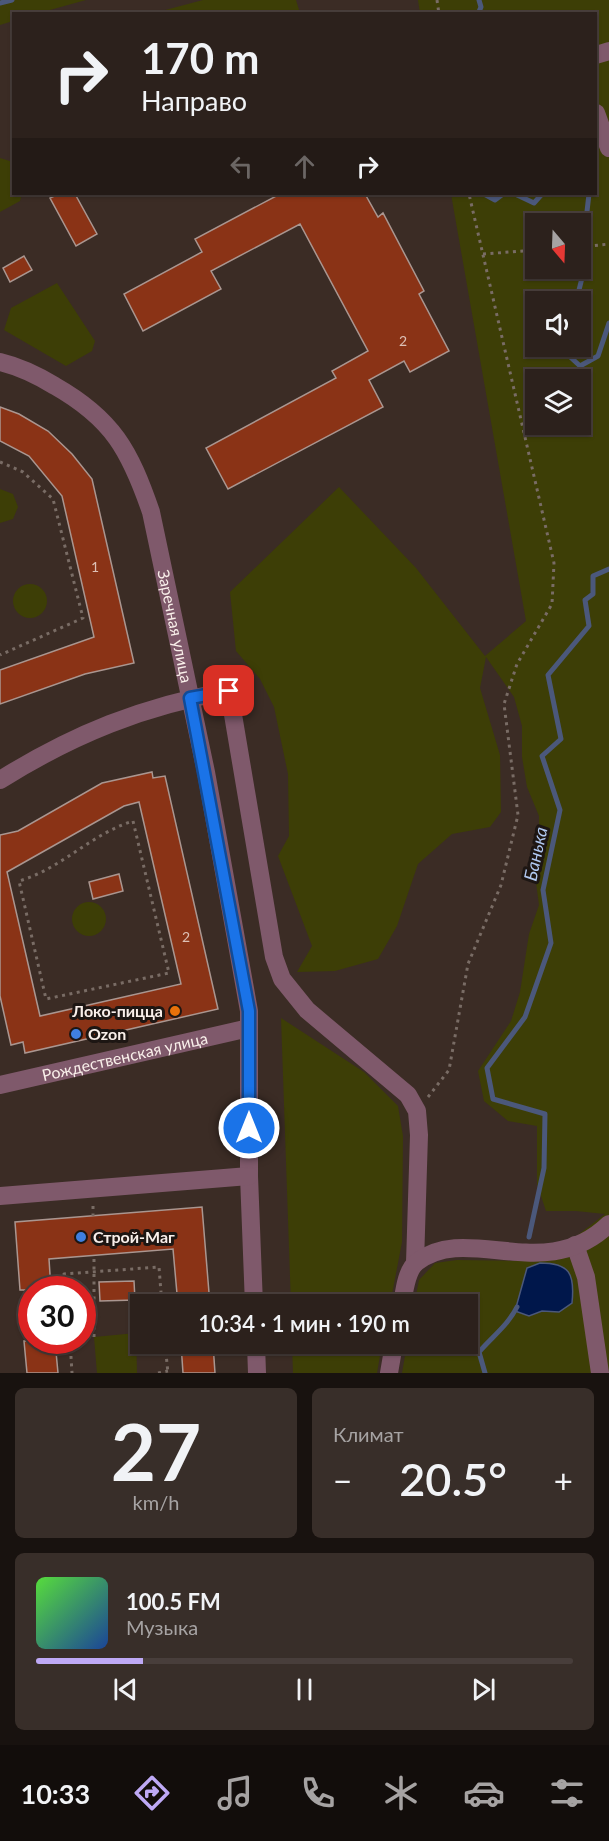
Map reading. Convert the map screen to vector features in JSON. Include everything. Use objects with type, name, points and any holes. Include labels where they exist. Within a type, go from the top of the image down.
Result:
[{"type":"street","points":[[597,116],[609,148]]},
{"type":"street","name":"Заречная улица","points":[[0,362],[25,368],[90,406],[126,451],[137,471],[151,512],[190,698],[249,1011],[249,1176],[254,1294]]},
{"type":"street","points":[[0,780],[31,760],[116,719],[190,698],[229,691],[274,957],[282,979],[307,1010],[408,1095],[417,1111],[419,1135],[415,1263],[407,1280],[404,1294]]},
{"type":"street","name":"Рождественская улица","points":[[0,1085],[249,1028]]},
{"type":"street","points":[[0,1196],[249,1176]]},
{"type":"street","points":[[415,1263],[443,1250],[471,1247],[540,1254],[594,1239],[609,1224]]},
{"type":"street","points":[[575,1245],[586,1277],[600,1373]]},
{"type":"street","points":[[256,1354],[257,1373]]},
{"type":"street","points":[[389,1373],[392,1354]]},
{"type":"path","points":[[417,1111],[449,1070],[468,964],[501,885],[518,815],[504,704],[517,664],[552,604],[554,563],[469,195]]},
{"type":"path","points":[[591,246],[609,244]]},
{"type":"path","points":[[483,255],[525,251]]},
{"type":"path","points":[[0,462],[23,472],[53,499],[83,618],[0,655]]},
{"type":"path","points":[[133,821],[169,973],[46,999],[20,881],[38,876],[111,828],[133,821]]},
{"type":"path","points":[[93,1206],[93,1216]]},
{"type":"path","points":[[94,1256],[95,1276]]},
{"type":"path","points":[[64,1276],[64,1274],[159,1267],[161,1294]]},
{"type":"path","points":[[71,1354],[72,1373]]},
{"type":"path","points":[[158,1373],[168,1372],[166,1354]]},
{"type":"shaded area","points":[[0,0],[86,0],[43,12],[12,12],[12,21],[0,25]]},
{"type":"shaded area","points":[[203,0],[296,0],[300,12],[158,12]]},
{"type":"shaded area","points":[[418,0],[609,0],[609,1373],[402,1373],[405,1354],[478,1354],[478,1294],[416,1294],[419,1280],[435,1263],[457,1260],[534,1261],[571,1257],[565,1245],[605,1214],[546,1211],[537,1184],[537,1126],[508,1121],[484,1101],[478,1071],[511,1021],[520,992],[529,934],[539,905],[535,875],[539,845],[539,816],[527,787],[522,757],[522,726],[514,697],[486,657],[480,688],[500,755],[501,812],[490,827],[452,834],[418,864],[397,926],[378,959],[335,971],[297,972],[312,946],[278,856],[289,836],[288,774],[274,707],[260,679],[236,651],[230,592],[339,487],[416,568],[485,656],[526,621],[451,195],[597,195],[597,12],[420,12]]},
{"type":"shaded area","points":[[0,158],[12,162],[12,195],[22,195],[20,201],[0,212]]},
{"type":"shaded area","points":[[57,283],[95,341],[92,351],[66,366],[4,330],[11,308]]},
{"type":"shaded area","points":[[0,489],[13,494],[18,507],[13,519],[0,523]]},
{"type":"shaded area","points":[[30,584],[42,589],[47,601],[42,613],[30,618],[18,613],[13,601],[18,589]]},
{"type":"shaded area","points":[[89,902],[101,907],[106,919],[101,931],[89,936],[77,931],[72,919],[77,907]]},
{"type":"shaded area","points":[[281,1018],[364,1072],[398,1106],[403,1136],[402,1242],[392,1294],[291,1294]]},
{"type":"shaded area","points":[[130,1334],[130,1354],[137,1354],[137,1373],[97,1373],[96,1337]]},
{"type":"shaded area","points":[[292,1354],[380,1354],[377,1373],[293,1373]]},
{"type":"water","points":[[540,1263],[558,1265],[568,1272],[572,1285],[572,1303],[559,1312],[542,1311],[529,1316],[515,1311],[527,1268]]},
{"type":"building","points":[[57,195],[76,195],[97,234],[76,246],[50,198]]},
{"type":"building","points":[[278,195],[366,195],[378,217],[383,213],[424,291],[419,294],[449,351],[410,372],[404,361],[369,380],[383,407],[228,489],[206,448],[336,378],[332,371],[368,351],[300,224],[211,271],[221,289],[143,331],[124,294],[202,252],[195,239]]},
{"type":"building","points":[[24,256],[32,270],[10,282],[3,268]]},
{"type":"building","points":[[0,407],[19,414],[48,431],[72,454],[92,479],[134,663],[85,674],[0,704],[0,670],[94,637],[62,496],[29,456],[0,441]]},
{"type":"building","points":[[152,772],[153,778],[165,776],[218,1009],[25,1053],[23,1042],[11,1045],[0,996],[0,835],[18,831],[102,783]],"holes":[[[139,802],[181,984],[40,1016],[7,872],[124,806]]]},
{"type":"building","points":[[119,874],[123,891],[93,899],[89,882]]},
{"type":"building","points":[[202,1207],[209,1294],[177,1294],[173,1249],[49,1259],[50,1276],[19,1276],[15,1222]]},
{"type":"building","points":[[134,1281],[135,1294],[130,1294],[130,1300],[100,1301],[99,1282]]},
{"type":"building","points":[[25,1354],[56,1354],[58,1373],[27,1373]]},
{"type":"building","points":[[182,1354],[214,1354],[215,1373],[183,1373]]},
{"type":"waterway","points":[[0,3],[12,0]]},
{"type":"waterway","name":"Банька","points":[[479,0],[481,7],[479,12]]},
{"type":"waterway","name":"Банька","points":[[486,195],[495,200],[502,195]]},
{"type":"waterway","name":"Банька","points":[[517,195],[534,203],[541,195]]},
{"type":"waterway","name":"Банька","points":[[579,291],[587,258],[583,246],[589,195]]},
{"type":"waterway","name":"Банька","points":[[570,357],[580,366],[598,356],[609,323]]},
{"type":"waterway","name":"Банька","points":[[529,1237],[544,1168],[545,1114],[493,1099],[487,1068],[525,1017],[551,943],[543,890],[560,810],[542,756],[561,739],[548,675],[589,626],[585,600],[593,594],[593,576],[609,569]]},
{"type":"waterway","name":"Банька","points":[[485,1373],[479,1352],[505,1325],[517,1307]]},
{"type":"place","name":"Локо-пицца","points":[[175,1011]]},
{"type":"place","name":"Ozon","points":[[76,1034]]},
{"type":"place","name":"Строй-Маг","points":[[81,1237]]},
{"type":"route","points":[[229,691],[190,698],[206,772],[249,1011],[249,1128]]}]
